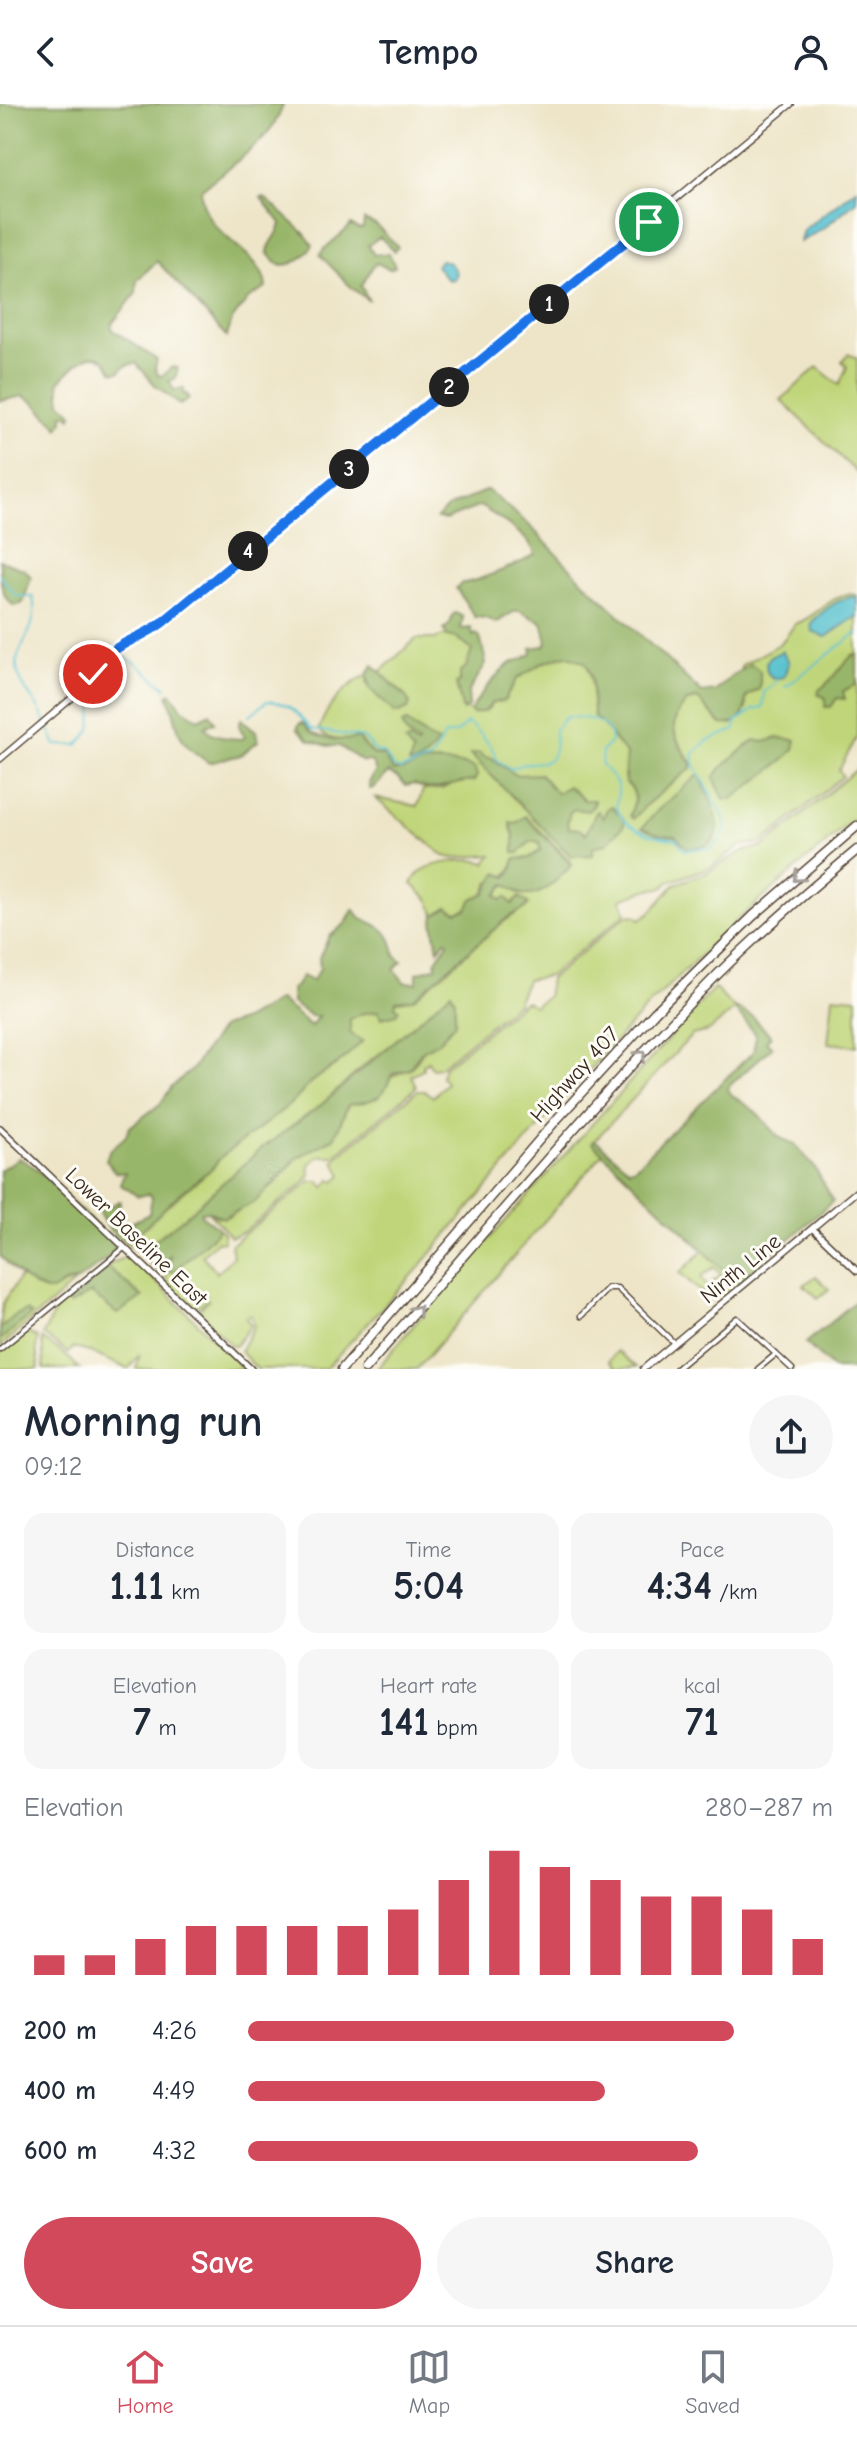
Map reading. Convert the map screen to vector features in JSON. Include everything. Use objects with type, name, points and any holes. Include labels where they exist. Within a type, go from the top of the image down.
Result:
[{"type":"highway","name":"Highway 407","points":[[342,1369],[558,1118],[655,1012],[753,916],[857,826]]},
{"type":"highway","name":"Highway 407","points":[[365,1369],[651,1044],[749,945],[857,850]]},
{"type":"highway","points":[[335,1369],[354,1356]]},
{"type":"street","points":[[0,759],[86,684],[110,651],[145,635],[163,622],[791,104]]},
{"type":"street","name":"Lower Baseline East","points":[[0,1128],[251,1369]]},
{"type":"street","name":"Ninth Line","points":[[643,1369],[857,1191]]},
{"type":"street","points":[[813,1229],[857,1271]]},
{"type":"street","points":[[0,1349],[126,1246]]},
{"type":"street","points":[[581,1316],[608,1288],[617,1288],[674,1343]]},
{"type":"street","points":[[676,1369],[737,1318],[792,1369]]},
{"type":"street","points":[[758,1369],[776,1354]]},
{"type":"green space","points":[[0,104],[283,104],[278,117],[260,141],[201,190],[204,207],[211,220],[255,263],[263,275],[266,288],[248,299],[232,320],[227,337],[157,261],[137,280],[136,293],[112,324],[112,329],[157,360],[155,368],[158,375],[163,376],[172,367],[178,368],[175,379],[169,381],[175,391],[184,389],[183,394],[189,398],[180,405],[155,385],[136,363],[125,366],[119,372],[112,371],[100,357],[93,356],[79,362],[59,382],[61,403],[73,414],[71,418],[63,414],[59,428],[34,402],[23,396],[0,401]]},
{"type":"green space","points":[[264,197],[313,245],[294,263],[279,264],[268,254],[281,223],[261,198]]},
{"type":"green space","points":[[364,220],[376,225],[398,247],[394,251],[380,237],[368,245],[374,255],[389,253],[395,266],[390,269],[377,263],[373,266],[361,286],[369,301],[320,255],[351,225],[363,229]]},
{"type":"green space","points":[[848,354],[857,358],[857,473],[781,400],[817,367],[839,385],[847,367],[842,361]]},
{"type":"green space","points":[[487,490],[528,524],[582,580],[702,693],[716,691],[751,664],[760,671],[760,688],[746,697],[741,718],[733,723],[721,724],[698,699],[682,707],[674,722],[674,730],[693,765],[633,819],[630,815],[634,793],[625,783],[626,753],[594,717],[592,682],[585,662],[566,655],[544,662],[517,679],[504,701],[492,703],[485,711],[471,712],[482,694],[508,665],[532,653],[531,648],[545,646],[547,641],[542,622],[519,611],[496,623],[475,617],[456,588],[535,554],[520,534],[480,506],[445,520],[437,518],[447,508]]},
{"type":"green space","points":[[0,560],[25,570],[31,577],[23,603],[15,606],[6,598]]},
{"type":"green space","points":[[857,595],[857,737],[839,770],[843,776],[762,843],[742,845],[711,867],[668,882],[663,888],[649,889],[621,899],[626,913],[549,976],[527,980],[517,1003],[440,1067],[432,1068],[428,1061],[423,1065],[423,1069],[411,1075],[416,1086],[412,1091],[334,1156],[319,1156],[309,1165],[310,1174],[305,1182],[243,1232],[231,1237],[208,1211],[218,1217],[229,1216],[255,1202],[298,1157],[334,1138],[348,1105],[375,1098],[388,1080],[410,1069],[423,1051],[443,1036],[455,1000],[369,1061],[320,1106],[261,1149],[181,1220],[139,1252],[125,1242],[211,1169],[222,1156],[295,1100],[312,1081],[338,1064],[354,1037],[350,1033],[350,1019],[395,1006],[396,1001],[424,989],[510,917],[524,909],[496,895],[505,884],[520,894],[572,863],[534,824],[511,828],[514,853],[519,853],[531,841],[539,842],[541,850],[529,858],[515,859],[512,869],[489,883],[472,905],[457,912],[448,907],[435,915],[429,900],[412,884],[419,873],[452,862],[471,860],[486,863],[492,855],[444,856],[375,798],[417,806],[423,790],[474,781],[465,764],[425,763],[393,771],[382,755],[372,754],[360,744],[324,735],[319,729],[322,720],[344,691],[367,675],[367,684],[378,697],[400,713],[408,709],[410,704],[406,697],[380,672],[416,639],[435,639],[445,635],[457,638],[472,650],[460,690],[462,709],[481,712],[504,698],[518,678],[534,668],[555,658],[576,656],[584,660],[589,668],[594,717],[626,753],[624,778],[634,795],[630,815],[639,813],[692,767],[674,730],[674,722],[684,705],[699,699],[721,724],[746,709],[746,697],[758,690],[751,664],[740,671],[742,665],[778,645],[795,624],[835,599]]},
{"type":"green space","points":[[456,613],[463,617],[461,629],[471,628],[473,636],[476,634],[480,637],[486,663],[468,693],[469,706],[463,711],[456,684],[460,682],[460,672],[466,667],[472,650],[457,638],[447,636],[444,629]]},
{"type":"green space","points":[[857,654],[857,684],[843,691],[845,699],[837,698],[831,707],[825,707],[826,698],[818,694],[819,690]]},
{"type":"green space","points":[[373,665],[406,697],[410,704],[408,709],[395,713],[370,689],[367,675]]},
{"type":"green space","points":[[171,693],[182,708],[199,719],[210,713],[215,722],[205,727],[211,733],[242,739],[245,737],[239,726],[241,719],[256,731],[258,741],[241,755],[209,763],[183,740],[168,695]]},
{"type":"green space","points":[[407,722],[438,742],[426,757],[413,764],[409,764],[413,752],[405,742],[419,743],[406,733],[402,724]]},
{"type":"green space","points":[[300,723],[320,736],[344,740],[358,738],[372,754],[384,756],[393,771],[424,763],[442,763],[475,768],[477,776],[474,781],[429,788],[414,784],[406,786],[388,773],[370,789],[369,783],[376,771],[371,761],[363,762],[339,746],[309,740],[297,728]]},
{"type":"green space","points":[[777,738],[796,740],[794,749],[732,799],[724,799],[714,778],[720,769],[754,740],[764,742]]},
{"type":"green space","points":[[480,753],[515,775],[540,774],[556,793],[568,786],[584,800],[594,800],[588,811],[575,809],[570,812],[569,828],[586,834],[596,812],[603,818],[612,806],[624,819],[624,825],[606,844],[593,847],[593,855],[571,856],[470,754]]},
{"type":"green space","points":[[857,769],[857,816],[735,922],[647,1007],[564,1097],[417,1270],[325,1369],[257,1369],[240,1351],[254,1326],[251,1315],[246,1318],[251,1325],[232,1346],[197,1312],[209,1299],[194,1309],[166,1282],[166,1271],[173,1272],[217,1232],[217,1227],[223,1233],[224,1241],[216,1242],[202,1255],[217,1273],[233,1256],[231,1245],[234,1242],[311,1181],[319,1181],[324,1187],[331,1179],[335,1181],[342,1175],[334,1161],[337,1157],[417,1091],[425,1091],[433,1097],[446,1083],[441,1076],[444,1067],[522,1003],[526,1001],[534,1006],[547,997],[550,979],[626,916],[634,915],[640,919],[651,912],[675,884],[706,873],[743,851],[763,847]]},
{"type":"green space","points":[[700,774],[718,822],[713,841],[687,848],[675,836],[642,828],[659,809]]},
{"type":"green space","points":[[525,816],[572,865],[536,894],[522,894],[505,884],[496,895],[502,900],[506,897],[512,904],[520,897],[529,904],[524,909],[507,918],[413,999],[396,1001],[397,1014],[381,1018],[378,1011],[350,1019],[350,1033],[363,1041],[338,1064],[312,1081],[295,1100],[222,1156],[143,1229],[125,1242],[112,1232],[98,1207],[106,1209],[121,1202],[118,1207],[129,1224],[149,1214],[152,1197],[148,1194],[138,1196],[121,1185],[125,1173],[115,1172],[106,1160],[109,1151],[125,1137],[130,1127],[160,1104],[172,1087],[191,1070],[222,1027],[244,1020],[279,1000],[311,1026],[318,1016],[311,1016],[292,1003],[291,989],[302,976],[312,981],[320,969],[319,958],[329,937],[346,923],[353,910],[361,919],[385,931],[395,955],[402,961],[394,969],[404,982],[417,983],[417,973],[436,967],[436,960],[448,943],[446,940],[438,949],[433,922],[435,915],[448,907],[457,912],[467,909],[472,899],[485,893],[497,873],[507,877],[515,859],[529,858],[541,850],[539,842],[531,841],[519,853],[514,853],[510,822],[516,823]]},
{"type":"green space","points":[[714,988],[735,1009],[709,1031],[692,1035],[595,1140],[593,1144],[603,1153],[417,1369],[377,1369],[432,1303]]},
{"type":"green space","points":[[451,992],[455,1000],[455,1023],[439,1041],[421,1052],[409,1069],[392,1075],[380,1095],[366,1102],[348,1105],[334,1138],[298,1157],[255,1202],[223,1218],[208,1211],[201,1212],[217,1227],[217,1232],[173,1272],[169,1271],[170,1254],[159,1272],[139,1252],[181,1220],[261,1149],[320,1106]]},
{"type":"green space","points":[[833,996],[857,998],[857,1046],[828,1043]]},
{"type":"green space","points":[[735,1009],[754,1018],[771,1036],[766,1041],[772,1047],[727,1088],[756,1112],[780,1138],[795,1144],[815,1168],[833,1201],[738,1284],[592,1143],[595,1140],[629,1169],[635,1167],[753,1052],[756,1036]]},
{"type":"green space","points":[[19,1158],[37,1169],[112,1240],[116,1248],[78,1280],[64,1283],[52,1291],[45,1291],[25,1280],[0,1256],[0,1170]]},
{"type":"green space","points":[[704,1250],[738,1284],[726,1295],[713,1281],[721,1275],[714,1267],[701,1277],[708,1288],[703,1294],[680,1273]]},
{"type":"green space","points":[[127,1256],[244,1369],[136,1369],[140,1354],[128,1369],[90,1352],[73,1348],[68,1353],[43,1335],[57,1306],[65,1299],[70,1305],[91,1293],[142,1296],[106,1266]]},
{"type":"green space","points":[[106,1266],[142,1297],[117,1314],[91,1293],[70,1305],[65,1299],[80,1294]]},
{"type":"green space","points":[[816,1276],[829,1289],[818,1298],[804,1285]]},
{"type":"green space","points":[[20,1277],[45,1291],[78,1280],[0,1347],[0,1340],[31,1315],[16,1315],[0,1329],[3,1303]]},
{"type":"green space","points":[[857,1300],[857,1369],[833,1369],[806,1343]]},
{"type":"green space","points":[[27,1311],[31,1315],[0,1340],[0,1329],[16,1315]]},
{"type":"green space","points":[[26,1332],[38,1338],[39,1369],[0,1369],[0,1353]]},
{"type":"green space","points":[[42,1339],[67,1356],[80,1369],[44,1369]]},
{"type":"green space","points":[[617,1351],[637,1367],[617,1369],[609,1361]]},
{"type":"water","points":[[857,188],[856,201],[825,227],[800,242],[803,230]]},
{"type":"water","points":[[440,260],[452,266],[456,273],[454,279],[448,280],[436,266]]},
{"type":"water","points":[[857,597],[857,616],[826,637],[812,631],[811,623],[825,610]]},
{"type":"water","points":[[782,651],[789,662],[784,677],[773,679],[767,672],[766,663]]},
{"type":"waterway","points":[[0,575],[16,596],[33,597],[33,619],[17,659],[17,667],[23,685],[56,745],[78,745],[91,730],[101,678],[121,656],[135,662],[166,688]]},
{"type":"waterway","points":[[785,687],[857,633]]},
{"type":"waterway","points":[[250,715],[267,701],[283,704],[293,709],[311,729],[364,738],[374,750],[385,754],[393,767],[400,770],[430,760],[445,735],[457,733],[467,723],[485,739],[497,760],[511,769],[549,759],[553,754],[555,729],[566,717],[596,721],[610,734],[611,742],[602,751],[601,763],[617,786],[616,806],[621,817],[642,832],[676,839],[684,850],[711,848],[721,840],[725,830],[724,817],[694,764],[693,754],[707,741],[735,730],[736,722],[753,710],[763,708],[764,692],[777,679]]},
{"type":"route","points":[[93,674],[110,651],[145,635],[163,622],[649,222]]}]
